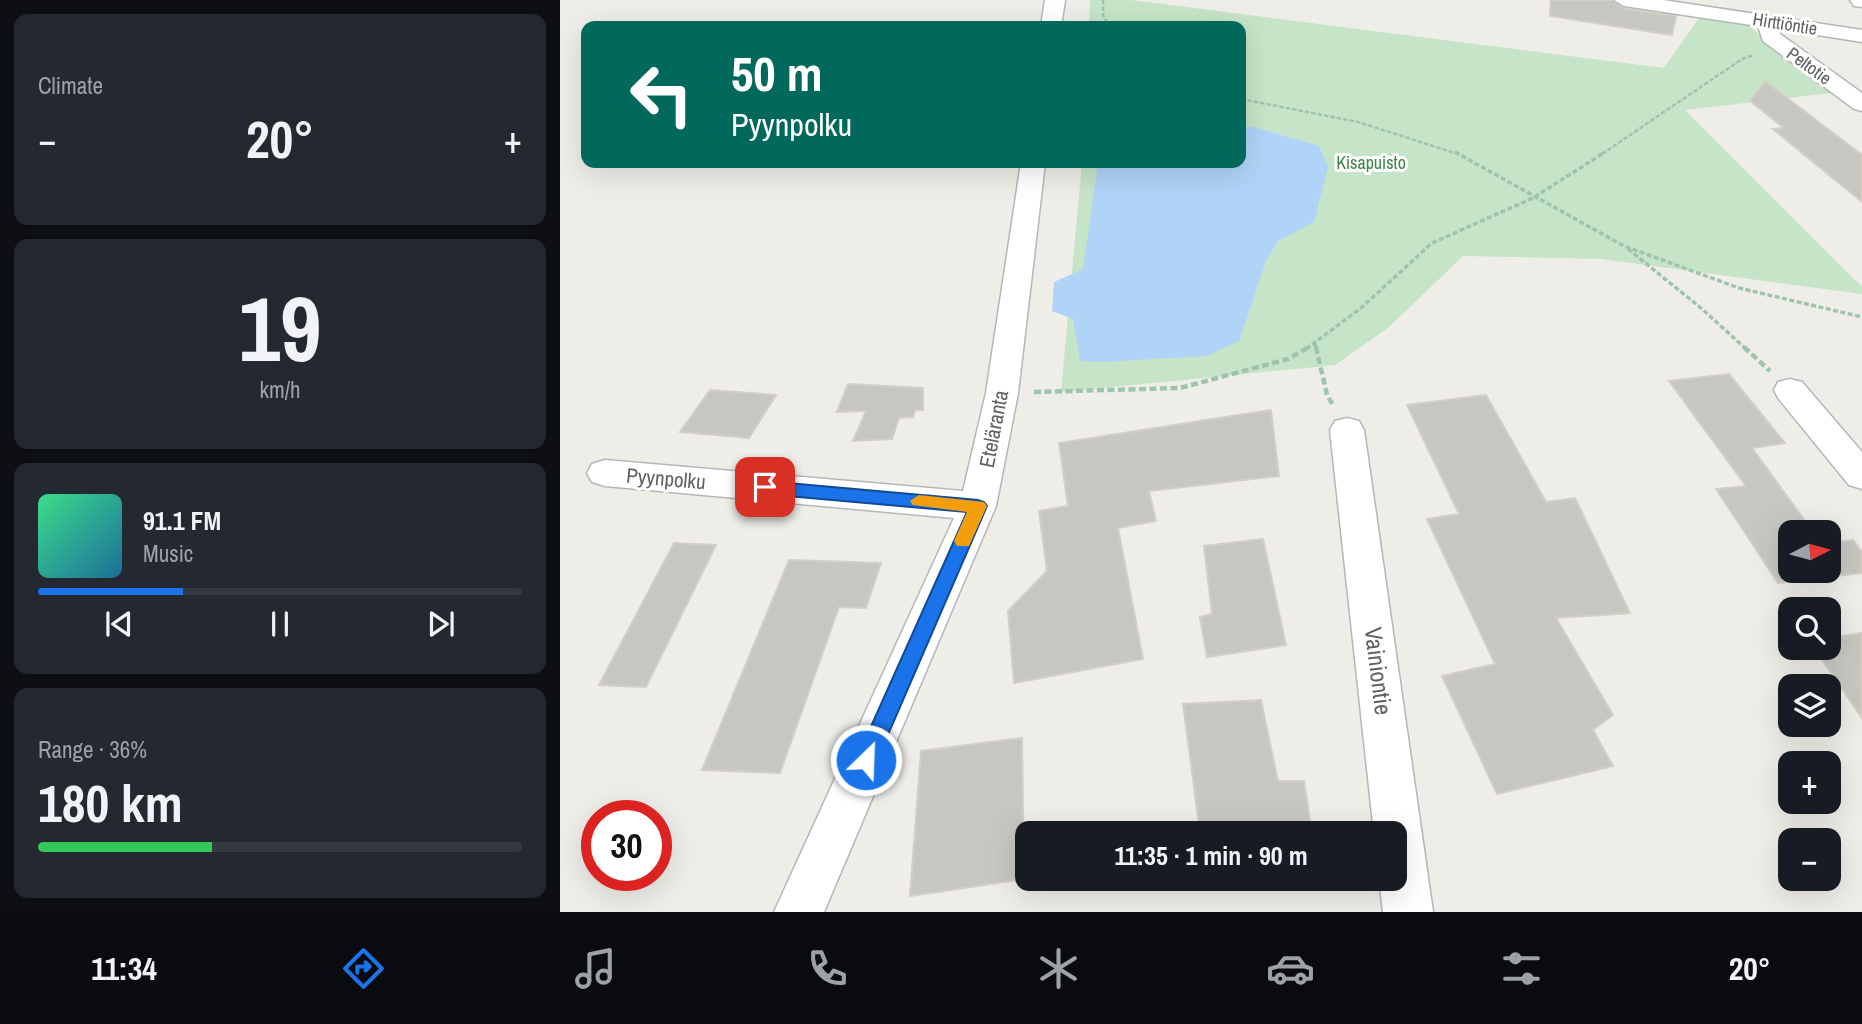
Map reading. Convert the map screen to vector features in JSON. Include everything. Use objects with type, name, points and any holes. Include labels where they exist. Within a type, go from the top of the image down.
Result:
[{"type":"street","points":[[1052,21],[1055,0]]},
{"type":"street","name":"Hirttiöntie","points":[[1624,0],[1862,36]]},
{"type":"street","name":"Peltotie","points":[[1767,21],[1770,37],[1862,104]]},
{"type":"street","name":"Eteläranta","points":[[799,912],[978,506],[1002,393],[1032,168]]},
{"type":"street","points":[[1790,390],[1862,476]]},
{"type":"street","name":"Vainiontie","points":[[1347,430],[1408,912]]},
{"type":"street","name":"Pyynpolku","points":[[605,473],[978,506]]},
{"type":"path","points":[[1103,0],[1103,15],[1106,21]]},
{"type":"path","points":[[1002,393],[1180,388],[1287,359],[1315,344],[1361,308],[1432,243],[1533,198],[1656,120],[1742,59],[1782,46]]},
{"type":"path","points":[[1246,100],[1358,122],[1454,152],[1624,246],[1739,288],[1862,317]]},
{"type":"path","points":[[1624,246],[1701,308],[1790,390]]},
{"type":"path","points":[[1315,344],[1327,395],[1347,430]]},
{"type":"green space","name":"Kisapuisto","points":[[1090,0],[1131,0],[1664,68],[1699,18],[1748,25],[1831,93],[1685,110],[1862,287],[1862,294],[1601,259],[1463,256],[1388,328],[1335,365],[1061,392],[1082,168],[1246,168],[1246,21],[1089,21]]},
{"type":"water","points":[[1246,127],[1319,146],[1328,167],[1314,222],[1278,241],[1266,261],[1239,341],[1207,356],[1080,361],[1073,319],[1052,311],[1054,282],[1083,269],[1097,168],[1246,168]]},
{"type":"building","points":[[1551,0],[1612,0],[1624,9],[1676,16],[1672,35],[1550,16]]},
{"type":"building","points":[[1765,81],[1862,155],[1862,202],[1773,129],[1784,128],[1750,101]]},
{"type":"building","points":[[1729,374],[1785,443],[1752,448],[1804,520],[1778,520],[1778,583],[1716,489],[1746,486],[1669,381]]},
{"type":"building","points":[[848,384],[923,388],[923,410],[915,410],[913,417],[899,418],[892,439],[853,441],[866,411],[837,412]]},
{"type":"building","points":[[710,390],[776,395],[749,438],[680,432]]},
{"type":"building","points":[[1486,395],[1546,502],[1575,498],[1630,613],[1556,618],[1613,715],[1593,730],[1613,766],[1497,794],[1442,676],[1495,664],[1427,519],[1459,514],[1407,405]]},
{"type":"building","points":[[1271,410],[1279,476],[1149,491],[1156,521],[1118,528],[1143,659],[1014,683],[1008,611],[1047,571],[1039,511],[1068,506],[1059,443]]},
{"type":"building","points":[[1263,539],[1286,645],[1207,657],[1200,617],[1212,614],[1204,546]]},
{"type":"building","points":[[1853,540],[1862,552],[1862,573],[1841,576],[1841,542]]},
{"type":"building","points":[[674,543],[716,545],[646,687],[599,685]]},
{"type":"building","points":[[789,560],[881,563],[866,608],[839,607],[780,773],[702,770]]},
{"type":"building","points":[[1862,633],[1862,718],[1841,687],[1841,674],[1832,674],[1822,660],[1841,660],[1841,636]]},
{"type":"building","points":[[1261,700],[1278,781],[1304,781],[1310,821],[1198,821],[1183,704]]},
{"type":"building","points":[[1022,738],[1023,821],[1015,821],[1015,880],[910,896],[921,751]]},
{"type":"slow traffic","points":[[919,501],[978,506],[963,541]]},
{"type":"route","points":[[765,487],[978,506],[866,760]]}]
